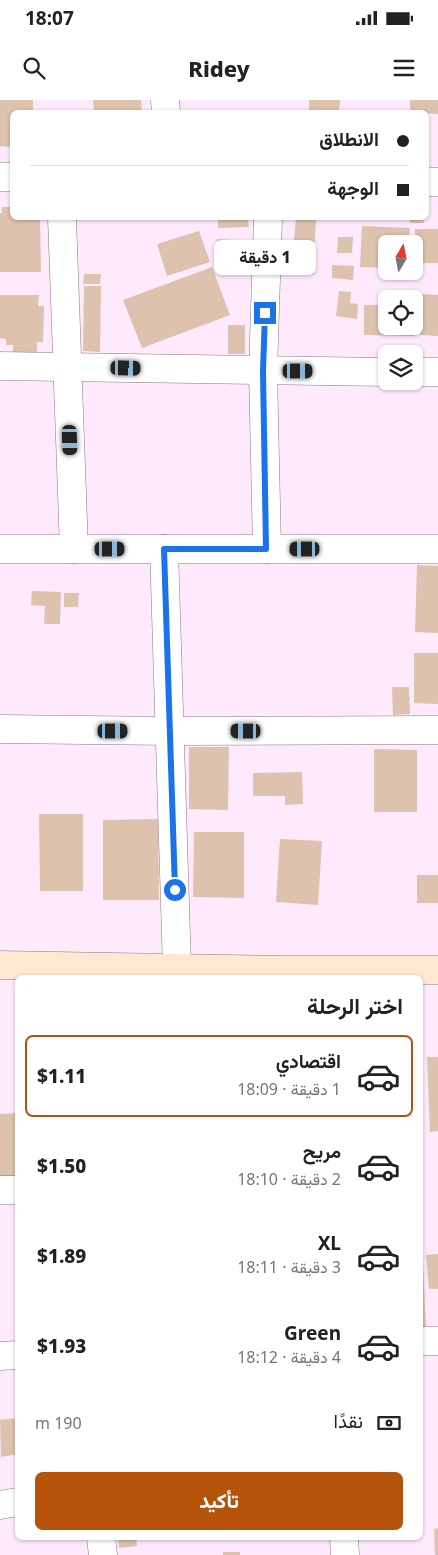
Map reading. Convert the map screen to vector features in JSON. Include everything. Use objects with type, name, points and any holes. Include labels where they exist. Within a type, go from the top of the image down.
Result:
[{"type":"street","points":[[62,220],[74,549]]},
{"type":"street","points":[[266,549],[263,371],[268,220]]},
{"type":"street","points":[[0,366],[378,372]]},
{"type":"street","points":[[423,372],[438,372]]},
{"type":"street","points":[[0,549],[438,549]]},
{"type":"street","points":[[164,549],[177,968]]},
{"type":"street","points":[[0,730],[438,730]]},
{"type":"street","points":[[0,965],[28,971],[177,968],[284,974],[438,970]]},
{"type":"street","points":[[0,1190],[15,1190]]},
{"type":"street","points":[[423,1342],[438,1341]]},
{"type":"street","points":[[0,1356],[15,1355]]},
{"type":"street","points":[[0,1505],[15,1502]]},
{"type":"street","points":[[101,1540],[103,1555]]},
{"type":"street","points":[[344,1540],[346,1555]]},
{"type":"building","points":[[0,100],[33,100],[33,110],[10,110],[10,147],[0,146]]},
{"type":"building","points":[[93,100],[141,100],[142,110],[94,110]]},
{"type":"building","points":[[309,100],[340,100],[339,110],[309,110]]},
{"type":"building","points":[[410,100],[438,100],[438,114],[429,113],[429,110],[410,110]]},
{"type":"building","points":[[2,207],[10,207],[10,220],[40,220],[41,272],[0,272],[0,213],[2,213]]},
{"type":"building","points":[[218,220],[248,220],[249,227],[218,228]]},
{"type":"building","points":[[296,220],[316,220],[315,242],[294,241]]},
{"type":"building","points":[[410,220],[424,220],[424,223],[410,223]]},
{"type":"building","points":[[362,226],[410,228],[410,235],[378,235],[378,268],[360,267]]},
{"type":"building","points":[[415,229],[438,229],[438,263],[423,263],[423,235],[415,235]]},
{"type":"building","points":[[199,231],[210,262],[167,276],[157,244]]},
{"type":"building","points":[[338,237],[353,237],[352,253],[337,253]]},
{"type":"building","points":[[217,239],[231,240],[230,253],[216,253]]},
{"type":"building","points":[[295,255],[315,255],[314,274],[295,273]]},
{"type":"building","points":[[332,265],[354,266],[353,280],[332,278]]},
{"type":"building","points":[[212,267],[230,315],[142,348],[123,300]]},
{"type":"building","points":[[84,274],[101,274],[100,284],[83,284]]},
{"type":"building","points":[[84,286],[101,286],[100,352],[83,351]]},
{"type":"building","points":[[339,291],[351,292],[350,303],[358,304],[357,319],[336,316]]},
{"type":"building","points":[[423,294],[438,295],[438,336],[420,335],[423,335]]},
{"type":"building","points":[[0,295],[39,295],[38,306],[44,306],[43,342],[37,342],[37,361],[13,361],[13,345],[6,345],[6,339],[0,338]]},
{"type":"building","points":[[364,305],[378,305],[378,335],[414,336],[364,335]]},
{"type":"building","points":[[228,325],[245,325],[245,354],[228,354]]},
{"type":"building","points":[[417,565],[438,566],[438,633],[415,632]]},
{"type":"building","points":[[32,591],[61,592],[60,624],[44,624],[45,606],[31,605]]},
{"type":"building","points":[[64,593],[79,593],[78,607],[64,607]]},
{"type":"building","points":[[414,653],[438,653],[438,704],[414,703]]},
{"type":"building","points":[[392,687],[409,687],[410,714],[393,715]]},
{"type":"building","points":[[189,747],[229,747],[228,810],[189,809]]},
{"type":"building","points":[[374,749],[417,750],[417,812],[374,812]]},
{"type":"building","points":[[302,772],[303,804],[285,805],[285,796],[253,796],[253,773]]},
{"type":"building","points":[[39,814],[83,814],[83,891],[40,891]]},
{"type":"building","points":[[158,819],[159,900],[103,900],[103,820]]},
{"type":"building","points":[[194,832],[244,832],[244,898],[193,897]]},
{"type":"building","points":[[280,839],[322,841],[318,905],[276,902]]},
{"type":"building","points":[[417,875],[438,875],[438,903],[417,903]]},
{"type":"building","points":[[427,1057],[438,1057],[438,1131],[430,1132]]},
{"type":"building","points":[[15,1113],[15,1186],[0,1187],[0,1114]]},
{"type":"building","points":[[438,1254],[438,1289],[429,1289],[426,1255]]},
{"type":"building","points":[[423,1261],[426,1332],[423,1332]]},
{"type":"building","points":[[15,1418],[15,1455],[1,1457],[0,1420]]},
{"type":"building","points":[[438,1528],[438,1555],[435,1555],[434,1529]]},
{"type":"building","points":[[118,1540],[136,1540],[137,1546],[119,1548]]},
{"type":"building","points":[[223,1552],[240,1552],[240,1555],[223,1555]]},
{"type":"route","points":[[175,890],[164,549],[266,549],[263,371],[265,313]]}]
